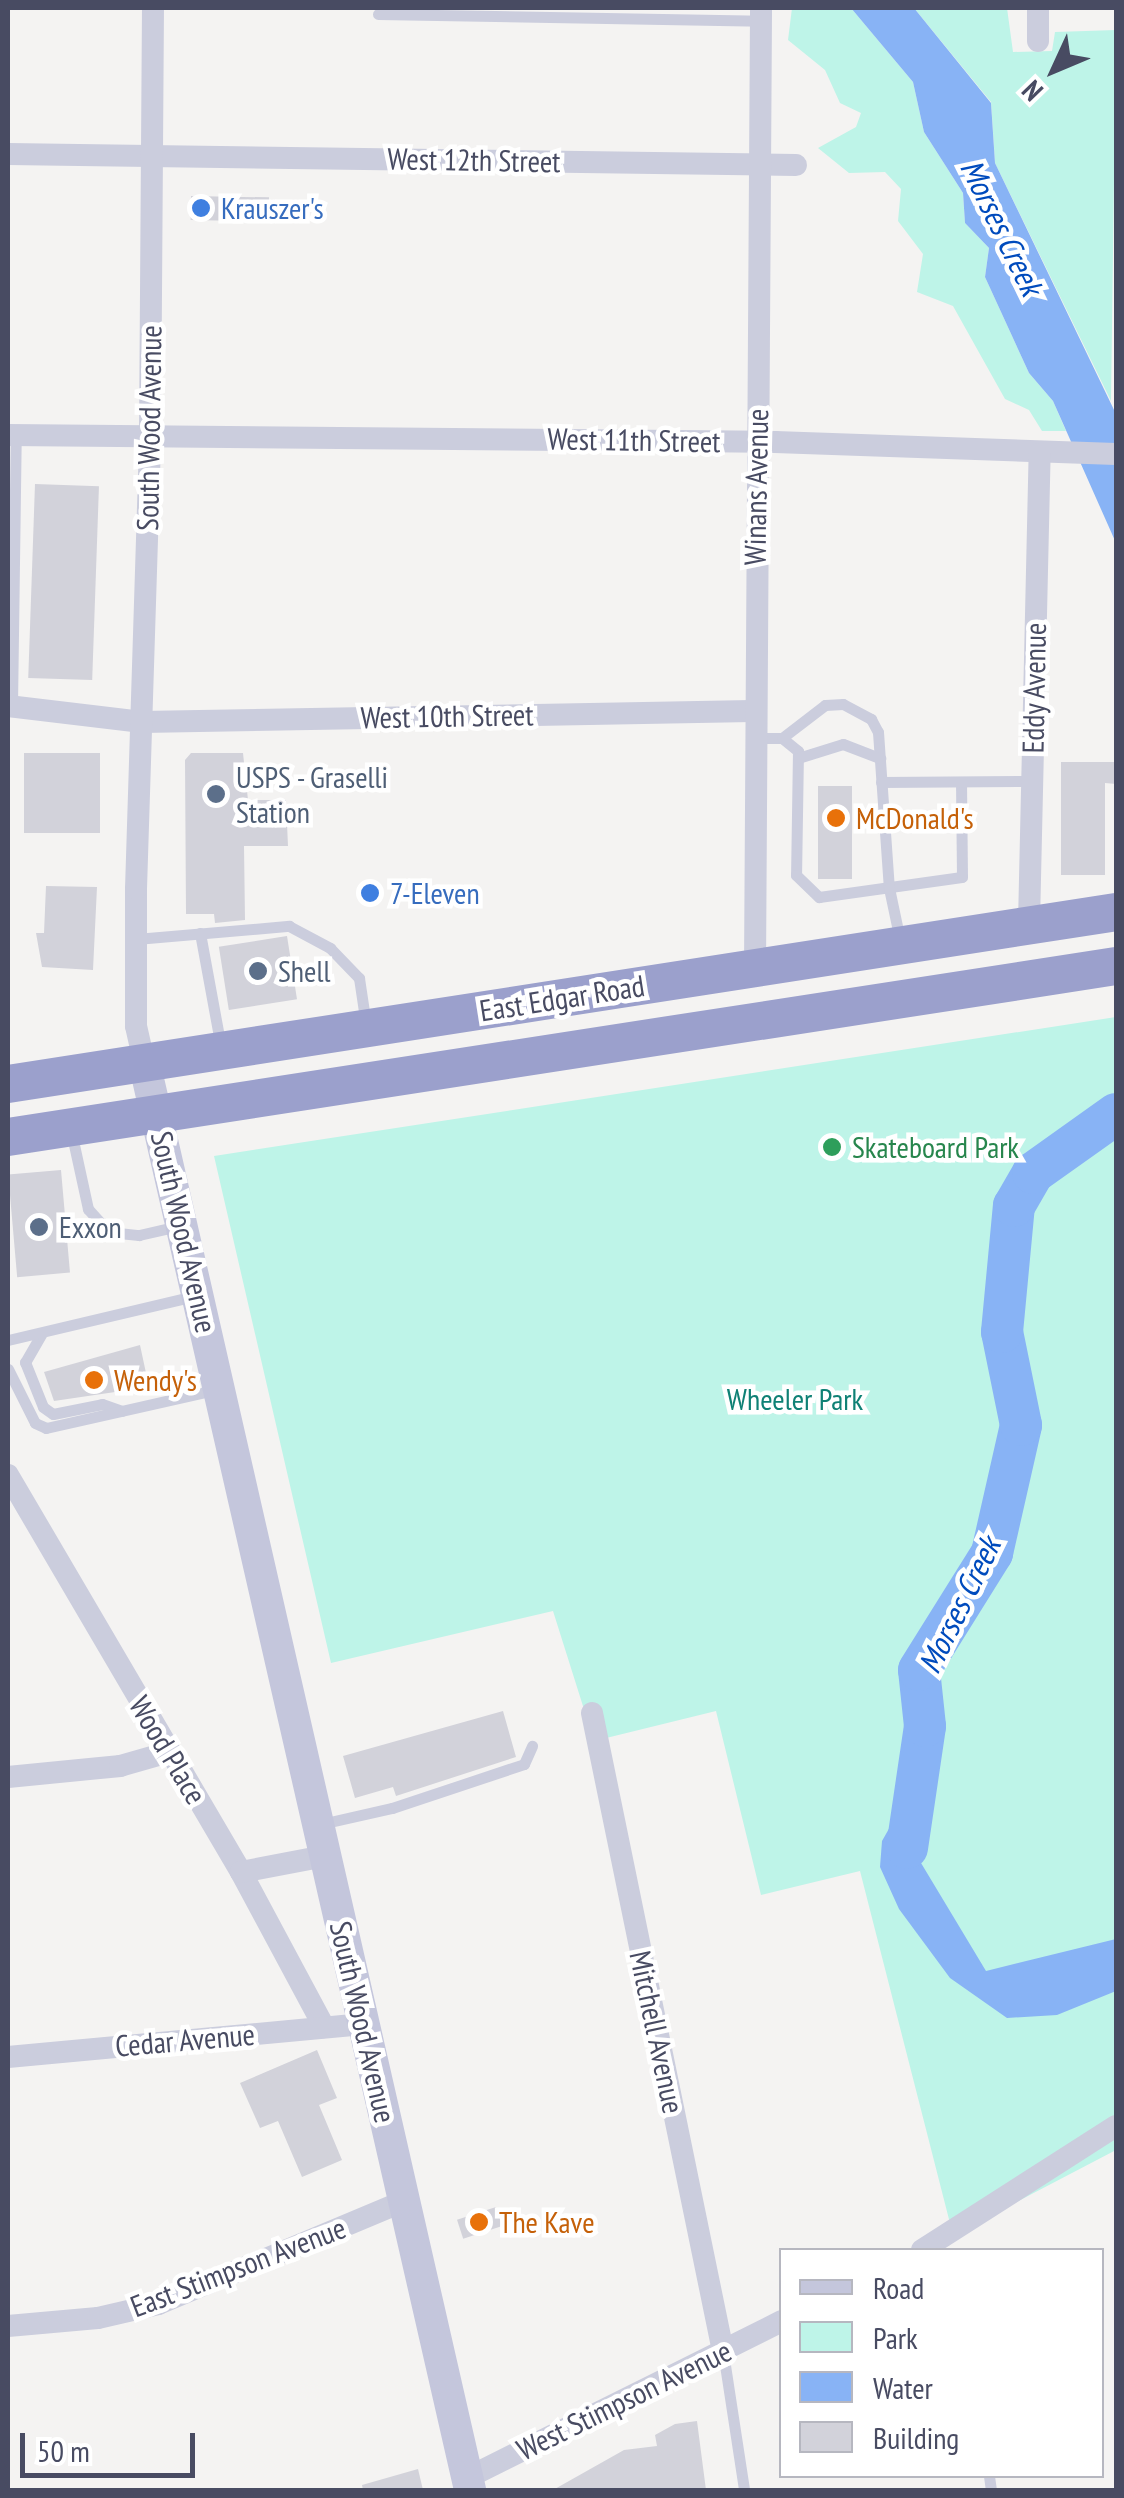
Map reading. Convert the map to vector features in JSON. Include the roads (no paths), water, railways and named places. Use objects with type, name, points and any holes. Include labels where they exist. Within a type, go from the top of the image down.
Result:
[{"type":"highway","name":"East Edgar Road","points":[[8,1084],[145,1066],[1112,912]]},
{"type":"highway","name":"East Edgar Road","points":[[8,1137],[1116,966]]},
{"type":"main road","name":"South Wood Avenue","points":[[145,1066],[468,2484]]},
{"type":"street","name":"South Wood Avenue","points":[[145,1066],[136,1026],[136,939],[150,436],[153,8]]},
{"type":"street","points":[[1038,8],[1038,40]]},
{"type":"street","name":"Winans Avenue","points":[[755,968],[752,711],[756,164],[761,14]]},
{"type":"street","name":"West 12th Street","points":[[8,154],[796,165]]},
{"type":"street","name":"West 11th Street","points":[[12,435],[756,441],[1116,454]]},
{"type":"street","name":"Eddy Avenue","points":[[1029,923],[1040,454]]},
{"type":"street","name":"West 10th Street","points":[[10,706],[142,722],[752,711]]},
{"type":"street","name":"Wood Place","points":[[10,1483],[241,1872],[324,2027]]},
{"type":"street","name":"Mitchell Avenue","points":[[592,1712],[722,2351]]},
{"type":"street","points":[[8,1777],[120,1766],[169,1752]]},
{"type":"street","points":[[241,1872],[321,1840]]},
{"type":"street","name":"Cedar Avenue","points":[[8,2057],[363,2024]]},
{"type":"street","points":[[930,2248],[956,2241],[1116,2126]]},
{"type":"street","name":"East Stimpson Avenue","points":[[8,2326],[98,2318],[158,2304],[404,2201]]},
{"type":"street","name":"West Stimpson Avenue","points":[[468,2484],[779,2322]]},
{"type":"lane","points":[[682,8],[692,19]]},
{"type":"lane","points":[[378,14],[692,19],[761,14]]},
{"type":"lane","points":[[10,706],[15,574],[12,435]]},
{"type":"lane","points":[[752,738],[782,738],[824,706],[843,704],[871,719],[878,732],[889,888],[901,944]]},
{"type":"lane","points":[[782,738],[798,758],[800,884],[819,898],[962,877],[961,786]]},
{"type":"lane","points":[[798,758],[843,744],[880,758]]},
{"type":"lane","points":[[882,782],[961,786],[1032,781]]},
{"type":"lane","points":[[136,939],[269,925],[308,933],[359,978],[366,1029]]},
{"type":"lane","points":[[200,933],[222,1052]]},
{"type":"lane","points":[[71,1128],[88,1209],[109,1232],[138,1236],[183,1225]]},
{"type":"lane","points":[[8,1340],[198,1295]]},
{"type":"lane","points":[[42,1333],[26,1362],[43,1407],[54,1414],[102,1404],[126,1412]]},
{"type":"lane","points":[[8,1369],[35,1423],[46,1428],[221,1388]]},
{"type":"lane","points":[[321,1840],[392,1808],[524,1764],[532,1746]]},
{"type":"lane","points":[[722,2351],[744,2490]]},
{"type":"water","points":[[851,8],[914,8],[991,103],[995,163],[1116,414],[1116,543],[1053,401],[1029,373],[985,277],[989,248],[965,223],[963,193],[924,132],[913,82]]},
{"type":"water","points":[[911,1790],[915,1853],[986,1971],[1116,1939],[1116,1991],[1057,2015],[1007,2018],[950,1978],[899,1909],[880,1867],[882,1841]]},
{"type":"waterway","name":"Morses Creek","points":[[907,1848],[925,1726],[919,1670],[992,1553],[1021,1425],[1002,1332],[1014,1206],[1033,1173],[1116,1114]]},
{"type":"place","name":"Krauszer's","points":[[201,208]]},
{"type":"place","name":"USPS - Graselli Station","points":[[216,794]]},
{"type":"place","name":"McDonald's","points":[[836,818]]},
{"type":"place","name":"7-Eleven","points":[[370,893]]},
{"type":"place","name":"Shell","points":[[258,971]]},
{"type":"place","name":"Skateboard Park","points":[[832,1147]]},
{"type":"place","name":"Exxon","points":[[39,1227]]},
{"type":"place","name":"Wendy's","points":[[94,1380]]},
{"type":"place","name":"The Kave","points":[[479,2222]]},
{"type":"park label","name":"Wheeler Park","points":[[795,1399]]}]
